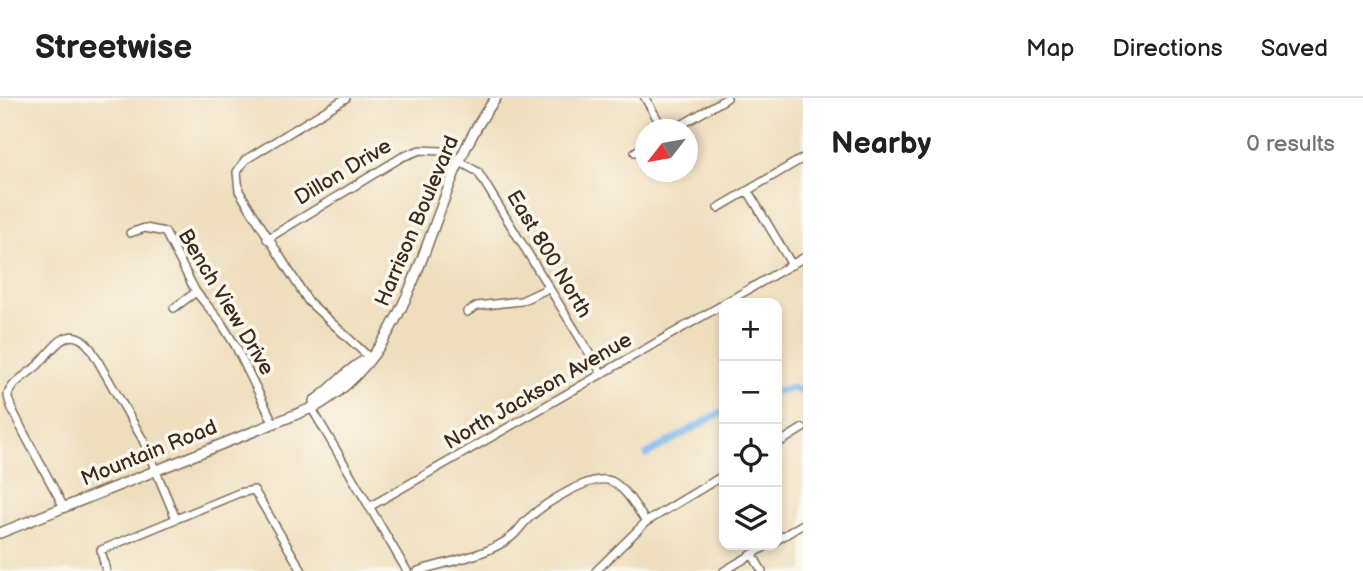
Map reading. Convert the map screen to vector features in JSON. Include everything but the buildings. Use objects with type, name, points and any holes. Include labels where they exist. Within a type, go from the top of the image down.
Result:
[{"type":"street","points":[[346,98],[245,160],[237,172],[239,191],[308,301],[370,358]]},
{"type":"street","name":"Harrison Boulevard","points":[[370,358],[398,314],[460,160],[481,117],[496,98]]},
{"type":"street","points":[[645,98],[657,119]]},
{"type":"street","points":[[692,119],[727,98]]},
{"type":"street","name":"Dillon Drive","points":[[267,239],[402,156],[420,150],[441,151]]},
{"type":"street","name":"East 800 North","points":[[441,151],[478,172],[602,374]]},
{"type":"street","points":[[718,208],[803,158]]},
{"type":"street","points":[[748,191],[792,264]]},
{"type":"street","name":"Bench View Drive","points":[[130,233],[145,228],[165,232],[196,292],[230,337],[273,422]]},
{"type":"street","name":"North Jackson Avenue","points":[[735,298],[803,258]]},
{"type":"street","points":[[467,312],[477,306],[521,301],[549,288]]},
{"type":"street","points":[[174,308],[196,292]]},
{"type":"street","name":"North Jackson Avenue","points":[[369,507],[719,307]]},
{"type":"street","points":[[63,506],[10,407],[8,395],[15,383],[39,363],[55,343],[65,338],[82,340],[91,349],[143,440],[176,519]]},
{"type":"street","name":"Mountain Road","points":[[0,533],[310,407],[360,362],[370,358]]},
{"type":"street","points":[[310,407],[407,571]]},
{"type":"street","points":[[782,441],[803,428]]},
{"type":"street","points":[[596,571],[646,522],[719,478]]},
{"type":"street","points":[[418,571],[495,546],[510,538],[541,508],[578,486],[610,481],[629,497],[646,522]]},
{"type":"street","points":[[106,571],[101,550],[239,493],[254,490],[302,571]]},
{"type":"street","points":[[782,537],[803,524]]},
{"type":"street","points":[[724,571],[759,550]]},
{"type":"street","points":[[752,554],[762,571]]},
{"type":"waterway","points":[[782,390],[792,388],[803,392]]},
{"type":"waterway","points":[[647,454],[719,414]]}]
